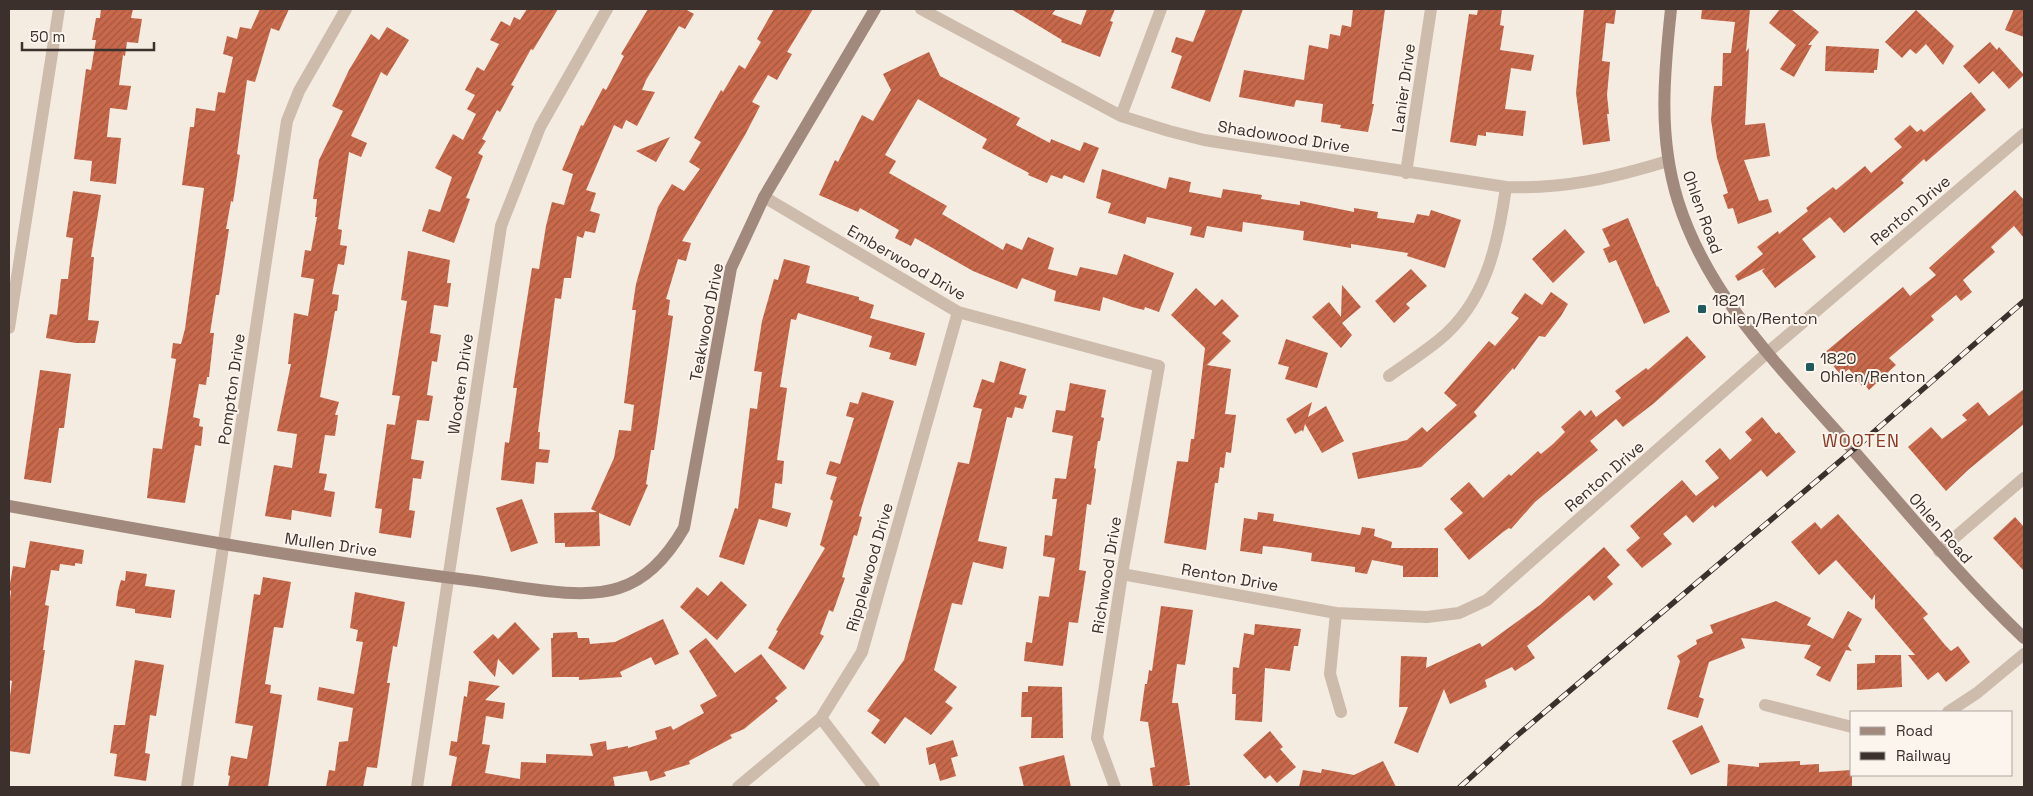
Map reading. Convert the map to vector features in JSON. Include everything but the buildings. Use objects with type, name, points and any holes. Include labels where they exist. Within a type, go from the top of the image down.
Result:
[{"type":"street","points":[[9,328],[59,9]]},
{"type":"street","name":"Pompton Drive","points":[[187,787],[287,121],[299,91],[346,9]]},
{"type":"street","name":"Wooten Drive","points":[[417,787],[501,226],[540,127],[607,9]]},
{"type":"street","name":"Teakwood Drive","points":[[647,573],[671,551],[684,528],[731,268],[764,197],[875,9]]},
{"type":"street","name":"Shadowood Drive","points":[[921,9],[1121,116],[1204,140],[1406,173],[1506,187],[1534,188],[1574,184],[1618,176],[1668,160]]},
{"type":"street","points":[[1121,116],[1161,9]]},
{"type":"street","name":"Lanier Drive","points":[[1406,173],[1431,9]]},
{"type":"street","name":"Ohlen Road","points":[[1672,9],[1663,88],[1668,160],[1678,200],[1693,244],[1711,278],[1767,352],[1939,551],[1984,600],[2024,638]]},
{"type":"street","name":"Renton Drive","points":[[1122,574],[1336,613],[1427,617],[1459,613],[1487,600],[1767,352],[2024,134]]},
{"type":"street","points":[[1389,376],[1440,339],[1472,304],[1486,276],[1499,235],[1506,187]]},
{"type":"street","name":"Emberwood Drive","points":[[764,197],[958,312],[1159,366]]},
{"type":"street","name":"Ripplewood Drive","points":[[738,787],[821,718],[862,652],[958,312]]},
{"type":"street","name":"Richwood Drive","points":[[1115,787],[1097,738],[1122,574],[1159,366]]},
{"type":"street","points":[[1939,551],[2024,478]]},
{"type":"street","name":"Mullen Drive","points":[[9,506],[224,545],[448,577],[587,594],[620,588],[647,573]]},
{"type":"street","points":[[1336,613],[1330,674],[1341,712]]},
{"type":"street","points":[[1950,711],[1977,693],[2024,654]]},
{"type":"street","points":[[1765,705],[1850,726]]},
{"type":"street","points":[[821,718],[874,787]]},
{"type":"railway","points":[[1460,787],[1513,739],[1853,450],[2024,301]]},
{"type":"place","name":"1821 Ohlen/Renton","points":[[1702,309]]},
{"type":"place","name":"1820 Ohlen/Renton","points":[[1810,367]]},
{"type":"district","name":"WOOTEN","points":[[1861,441]]}]
